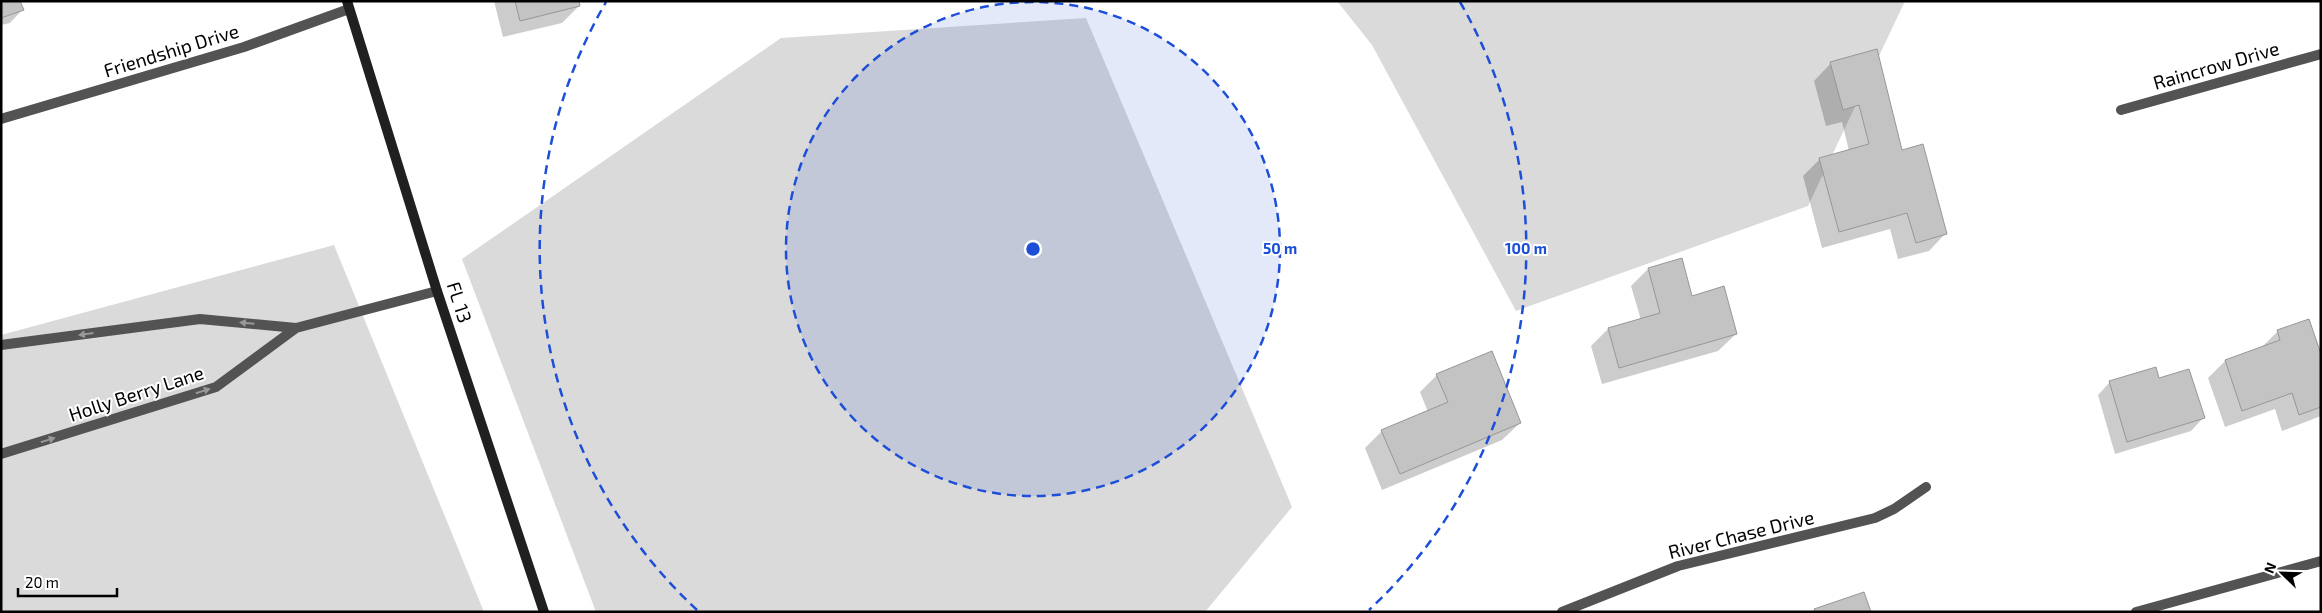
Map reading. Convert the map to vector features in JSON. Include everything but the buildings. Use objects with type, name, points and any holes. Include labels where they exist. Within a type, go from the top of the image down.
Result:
[{"type":"main road","name":"FL 13","points":[[348,5],[437,291],[544,612]]},
{"type":"street","name":"Friendship Drive","points":[[1,119],[244,47],[348,5]]},
{"type":"street","name":"Raincrow Drive","points":[[2121,110],[2321,54]]},
{"type":"street","name":"Holly Berry Lane","points":[[1,345],[200,319],[296,328],[437,291]]},
{"type":"street","name":"Holly Berry Lane","points":[[1,454],[216,387],[296,328]]},
{"type":"street","name":"River Chase Drive","points":[[1562,612],[1678,566],[1875,518],[1894,509],[1926,488]]},
{"type":"street","points":[[2136,612],[2321,561]]},
{"type":"shaded area","points":[[1337,1],[1905,1],[1808,206],[1516,311],[1372,45]]},
{"type":"shaded area","points":[[1086,18],[1292,507],[1205,612],[596,612],[462,259],[781,38]]},
{"type":"shaded area","points":[[334,245],[484,612],[1,612],[1,335]]}]
